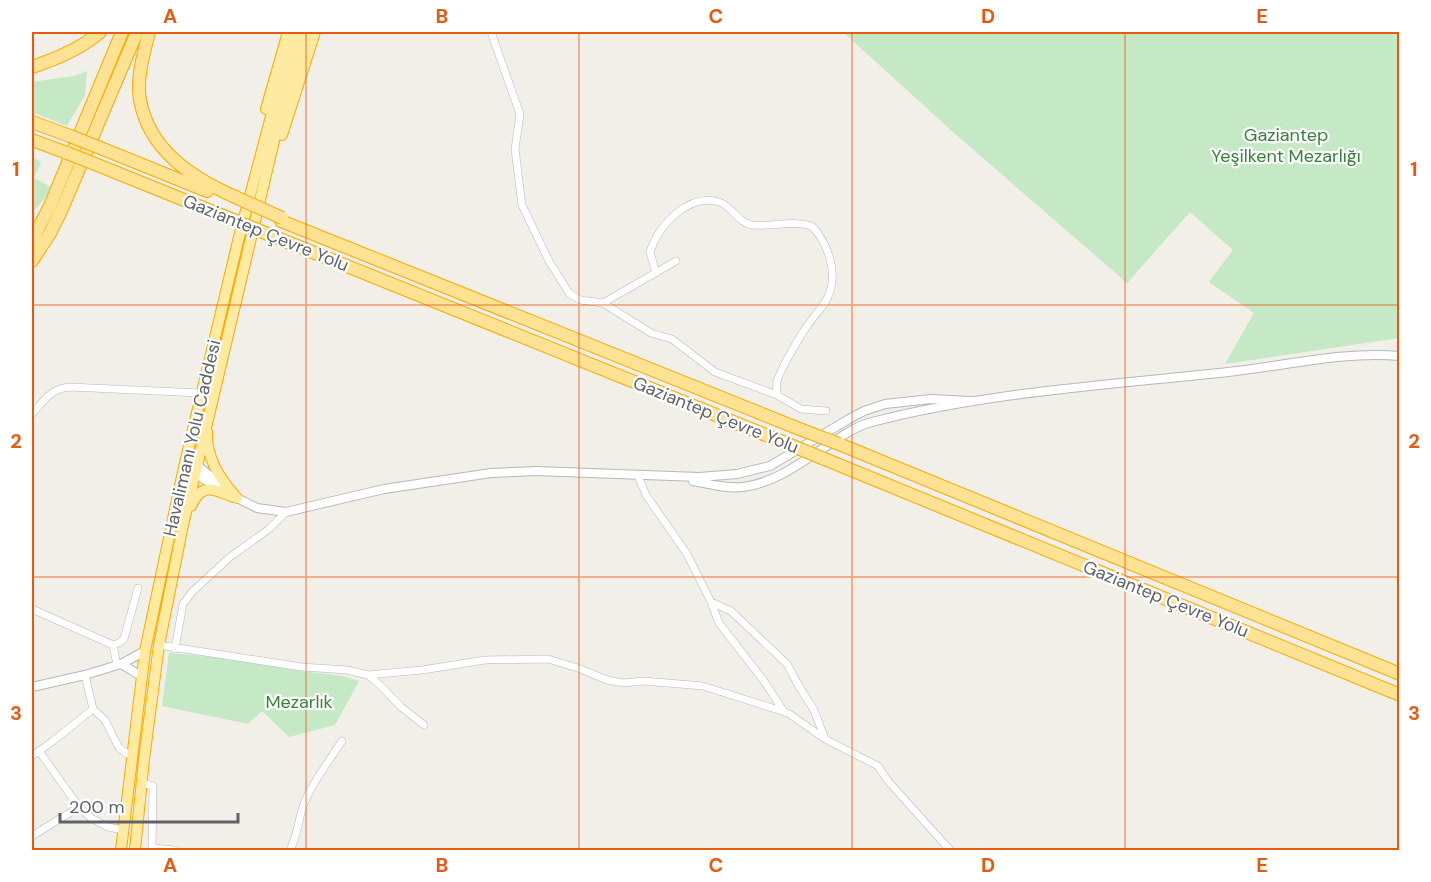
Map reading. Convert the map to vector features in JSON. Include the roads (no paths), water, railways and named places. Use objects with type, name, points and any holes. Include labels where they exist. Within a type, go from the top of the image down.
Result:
[{"type":"highway","points":[[32,67],[66,53],[100,32]]},
{"type":"highway","points":[[32,240],[50,206],[122,32]]},
{"type":"highway","points":[[32,261],[61,211],[137,32]]},
{"type":"highway","points":[[149,32],[140,81],[140,100],[147,123],[170,157],[205,183],[233,199]]},
{"type":"highway","points":[[261,153],[264,114],[288,32]]},
{"type":"highway","name":"Havalimanı Yolu Caddesi","points":[[135,850],[159,645],[183,525],[201,393],[261,153],[296,32]]},
{"type":"highway","name":"Havalimanı Yolu Caddesi","points":[[121,850],[145,651],[191,466],[207,419],[282,107],[305,32]]},
{"type":"highway","points":[[266,180],[315,32]]},
{"type":"highway","name":"Gaziantep Çevre Yolu","points":[[32,122],[233,199],[306,231],[839,444],[1400,674]]},
{"type":"highway","name":"Gaziantep Çevre Yolu","points":[[32,141],[95,164],[783,442],[1400,695]]},
{"type":"highway","points":[[207,419],[210,454],[216,470],[225,485],[237,498]]},
{"type":"highway","points":[[183,525],[198,492],[204,489],[237,498]]},
{"type":"street","points":[[491,32],[520,114],[515,149],[522,205],[549,261],[570,293],[580,300],[603,303],[651,333],[672,339],[716,372],[777,395],[801,408],[826,411]]},
{"type":"street","points":[[656,273],[650,252],[657,238],[677,213],[696,202],[719,202],[729,207],[746,224],[787,223],[812,226],[825,243],[830,257],[832,271],[830,291],[808,324],[777,381],[777,395]]},
{"type":"street","points":[[603,303],[676,261]]},
{"type":"street","points":[[665,477],[718,486],[742,487],[765,482],[850,431],[868,423],[970,401],[1083,386],[1276,367],[1314,359],[1371,354],[1400,356]]},
{"type":"street","points":[[32,414],[58,388],[201,393]]},
{"type":"street","points":[[191,466],[237,498],[257,508],[286,512],[384,489],[491,473],[536,471],[665,477],[737,474],[770,466],[856,415],[885,404],[931,399],[970,401]]},
{"type":"street","points":[[638,476],[646,495],[681,542],[719,623],[764,681],[784,712]]},
{"type":"street","points":[[175,649],[183,604],[192,592],[230,557],[269,530],[286,512]]},
{"type":"street","points":[[32,609],[113,645],[124,639],[138,588]]},
{"type":"street","points":[[711,602],[730,611],[788,664],[814,710],[825,739]]},
{"type":"street","points":[[113,645],[119,664],[143,677]]},
{"type":"street","points":[[159,645],[302,667],[347,670],[368,675],[422,670],[485,660],[548,659],[607,680],[623,683],[644,681],[703,686],[784,712],[806,724],[825,739],[878,766],[888,781],[950,850]]},
{"type":"street","points":[[32,687],[85,675],[119,664],[145,651]]},
{"type":"street","points":[[85,675],[93,709],[105,720],[119,748],[131,756]]},
{"type":"street","points":[[368,675],[381,685],[401,708],[424,725]]},
{"type":"street","points":[[32,756],[93,709]]},
{"type":"street","points":[[290,850],[295,840],[304,804],[342,741]]},
{"type":"street","points":[[39,751],[79,807],[96,821],[108,827],[123,830]]},
{"type":"street","points":[[142,783],[153,786],[152,849],[175,850]]},
{"type":"street","points":[[32,836],[79,807]]},
{"type":"park label","name":"Gaziantep Yeşilkent Mezarlığı","points":[[1286,145]]},
{"type":"park label","name":"Mezarlık","points":[[299,702]]}]
